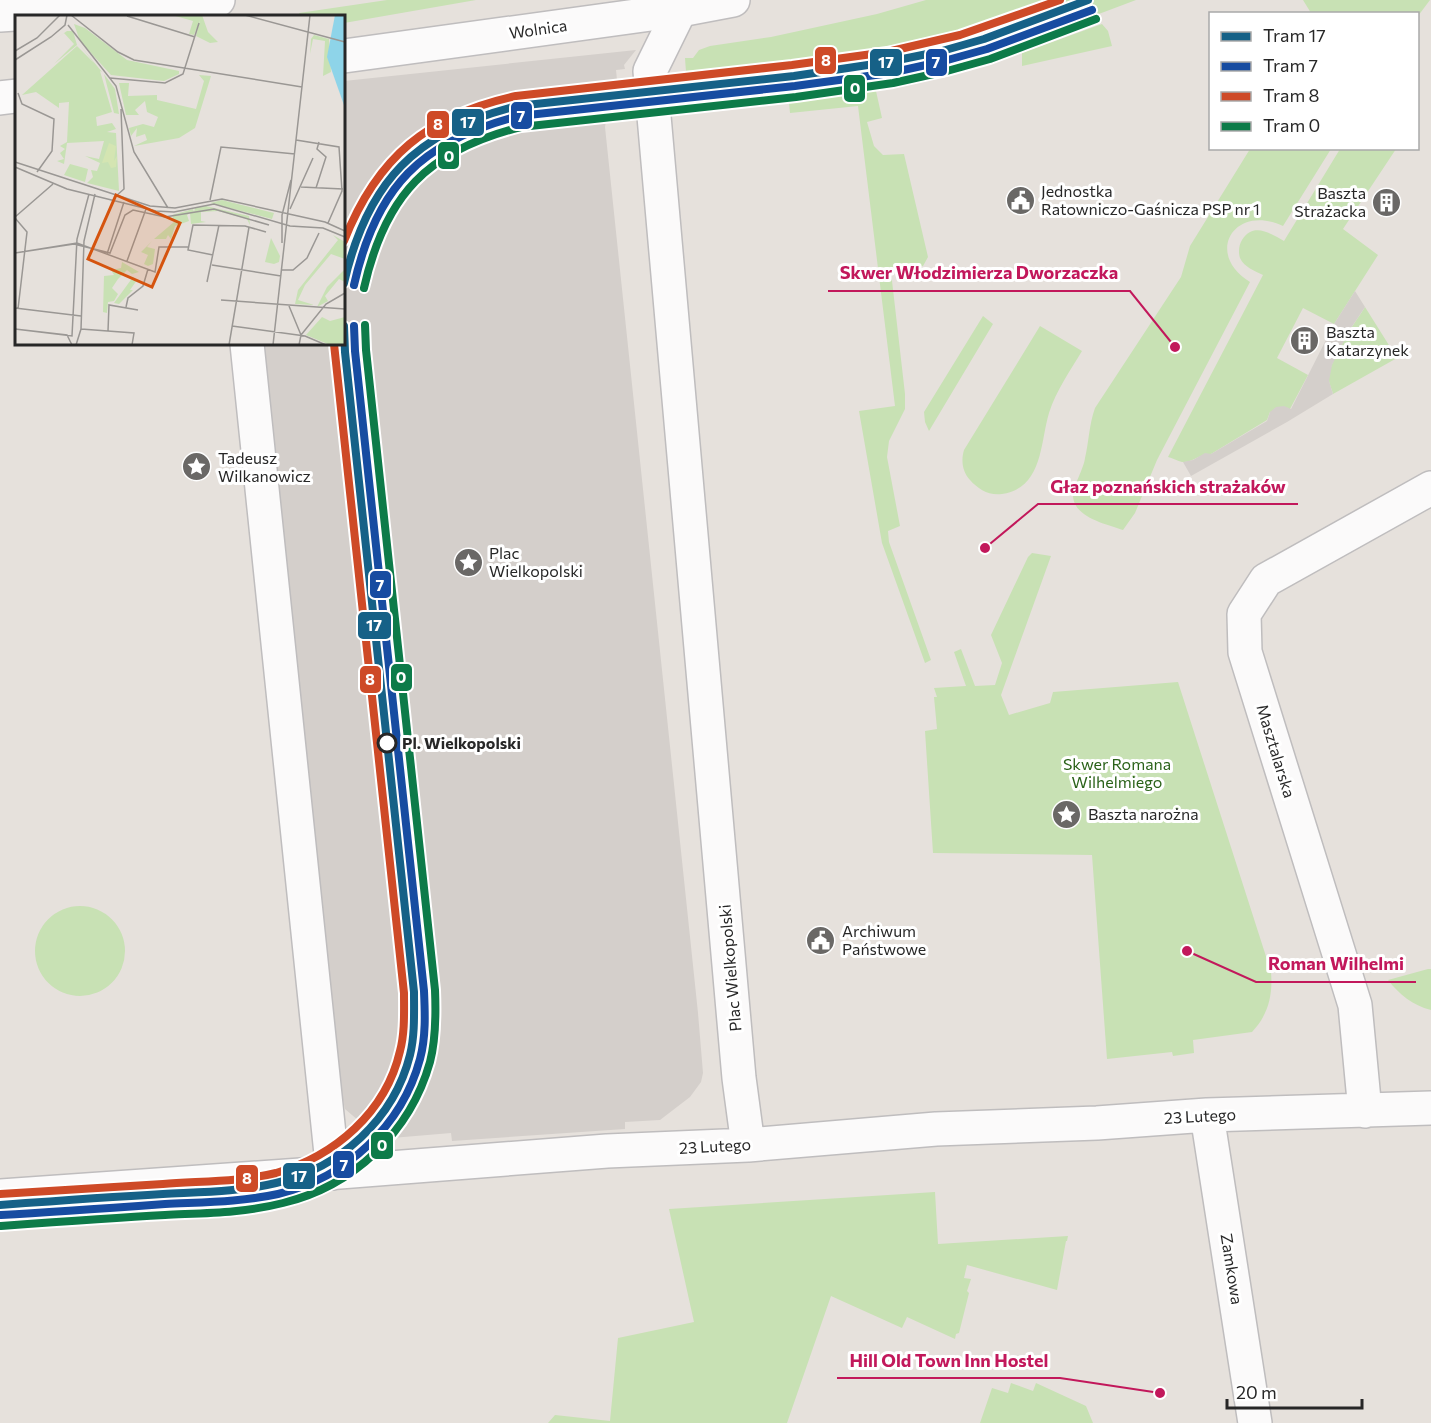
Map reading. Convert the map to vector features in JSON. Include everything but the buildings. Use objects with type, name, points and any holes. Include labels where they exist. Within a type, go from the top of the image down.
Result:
[{"type":"street","points":[[15,9],[218,0]]},
{"type":"street","name":"Wolnica","points":[[345,56],[680,10],[733,0]]},
{"type":"street","name":"Plac Wielkopolski","points":[[680,10],[650,71],[739,1078],[748,1144]]},
{"type":"street","points":[[0,98],[15,96]]},
{"type":"street","points":[[247,345],[333,1173]]},
{"type":"street","name":"Masztalarska","points":[[1365,1111],[1355,1005],[1245,652],[1244,614],[1266,580],[1431,488]]},
{"type":"street","name":"23 Lutego","points":[[0,1196],[936,1129],[1097,1123],[1207,1115],[1431,1108]]},
{"type":"street","name":"Zamkowa","points":[[1207,1115],[1255,1423]]},
{"type":"green space","points":[[387,0],[476,0],[345,23],[345,15],[300,15],[299,13]]},
{"type":"green space","points":[[926,0],[1136,0],[1004,48],[923,71],[859,83],[665,104],[664,98],[669,97],[667,83],[677,82],[676,74],[686,72],[685,58],[693,58],[699,50],[877,14]]},
{"type":"green space","points":[[1303,0],[1430,0],[1419,15],[1419,12],[1310,12]]},
{"type":"green space","points":[[1102,24],[1108,31],[1112,46],[1022,66],[1022,53]]},
{"type":"green space","points":[[876,91],[882,118],[867,122],[874,146],[883,155],[904,154],[928,257],[923,266],[891,272],[905,409],[889,441],[887,457],[900,526],[888,531],[889,542],[931,660],[925,663],[882,543],[859,411],[895,406],[858,106],[790,113],[789,103]]},
{"type":"green space","points":[[1249,150],[1330,150],[1283,226],[1266,221],[1251,221],[1239,226],[1231,235],[1227,246],[1229,258],[1236,271],[1250,282],[1157,460],[1135,513],[1123,530],[1084,514],[1074,502],[1073,494],[1084,462],[1095,408],[1181,277],[1190,246]]},
{"type":"green space","points":[[1339,150],[1395,150],[1343,229],[1378,255],[1334,324],[1303,308],[1277,358],[1308,375],[1290,409],[1270,412],[1267,420],[1211,454],[1186,462],[1168,457],[1263,275],[1244,264],[1240,258],[1242,240],[1251,231],[1256,230],[1267,232],[1284,241]]},
{"type":"green space","points":[[1365,307],[1397,358],[1333,394],[1329,380],[1333,362],[1342,342]]},
{"type":"green space","points":[[983,316],[993,324],[929,431],[924,412]]},
{"type":"green space","points":[[1040,326],[1082,351],[1052,405],[1033,474],[1015,490],[1002,494],[988,493],[970,480],[965,473],[962,462],[964,450]]},
{"type":"green space","name":"Skwer Romana Wilhelmiego","points":[[1032,553],[1051,556],[1001,695],[1009,715],[1050,703],[1053,692],[1178,682],[1271,972],[1271,989],[1266,1012],[1252,1032],[1193,1040],[1194,1053],[1173,1056],[1172,1052],[1107,1059],[1092,855],[933,853],[925,731],[937,729],[934,697],[937,697],[934,688],[966,686],[954,652],[961,649],[975,686],[995,685],[1002,663],[991,635]]},
{"type":"green space","points":[[80,906],[97,910],[112,919],[121,934],[125,951],[121,968],[112,983],[97,992],[80,996],[63,992],[48,983],[39,968],[35,951],[39,934],[48,919],[63,910]]},
{"type":"green space","points":[[1431,969],[1431,1010],[1407,999],[1388,980]]},
{"type":"green space","points":[[935,1192],[938,1244],[1068,1236],[1057,1290],[967,1265],[964,1278],[971,1279],[967,1291],[969,1293],[959,1333],[956,1334],[955,1339],[907,1317],[902,1328],[831,1296],[787,1423],[548,1423],[555,1415],[610,1421],[618,1338],[694,1322],[669,1209]]},
{"type":"green space","points":[[1011,1383],[1033,1391],[1036,1383],[1086,1406],[1093,1423],[980,1423],[992,1388],[1008,1393]]},
{"type":"shaded area","name":"Plac Wielkopolski","points":[[636,50],[624,65],[625,69],[616,70],[617,80],[610,81],[611,91],[606,92],[608,107],[605,127],[703,1073],[701,1082],[690,1097],[660,1120],[625,1122],[625,1129],[452,1141],[451,1133],[380,1139],[345,1109],[341,1091],[261,345],[345,345],[345,81]]},
{"type":"shaded area","points":[[1355,291],[1365,307],[1349,331],[1332,365],[1329,381],[1333,394],[1191,476],[1183,462],[1193,460],[1205,453],[1211,454],[1267,421],[1270,412],[1276,407],[1284,406],[1291,409],[1334,324]]},
{"type":"tram line","name":"8","points":[[345,239],[357,211],[372,186],[409,144],[432,128],[485,104],[516,96],[887,52],[960,35],[1060,0]]},
{"type":"tram line","name":"17","points":[[345,279],[354,247],[367,216],[382,189],[401,166],[424,146],[451,130],[482,117],[517,106],[794,76],[888,62],[942,51],[984,39],[1088,0]]},
{"type":"tram line","name":"7","points":[[354,285],[363,251],[375,221],[390,195],[408,173],[455,139],[485,126],[519,116],[795,86],[890,73],[987,49],[1092,10]]},
{"type":"tram line","name":"0","points":[[364,288],[384,227],[398,202],[416,181],[436,164],[460,149],[488,137],[521,127],[796,97],[893,83],[990,59],[1096,19]]},
{"type":"tram line","name":"0","points":[[1,1226],[239,1211],[283,1203],[309,1195],[333,1184],[355,1170],[375,1153],[408,1112],[421,1088],[430,1062],[433,1044],[435,990],[365,325]]},
{"type":"tram line","name":"7","points":[[1,1215],[236,1200],[264,1197],[303,1186],[326,1176],[368,1146],[400,1106],[412,1083],[423,1042],[424,991],[354,326]]},
{"type":"tram line","name":"8","points":[[0,1194],[220,1181],[276,1173],[318,1155],[355,1128],[370,1112],[393,1073],[403,1037],[404,993],[334,345]]},
{"type":"tram line","name":"17","points":[[0,1205],[234,1190],[276,1183],[299,1176],[322,1166],[361,1137],[391,1100],[402,1078],[413,1040],[414,992],[345,345]]},
{"type":"place","name":"Jednostka Ratowniczo-Gaśnicza PSP nr 1","points":[[1020,200]]},
{"type":"place","name":"Baszta Strażacka","points":[[1387,202]]},
{"type":"place","name":"Baszta Katarzynek","points":[[1305,341]]},
{"type":"place","name":"Skwer Włodzimierza Dworzaczka","points":[[1175,347]]},
{"type":"place","name":"Tadeusz Wilkanowicz","points":[[197,467]]},
{"type":"place","name":"Głaz poznańskich strażaków","points":[[985,548]]},
{"type":"place","name":"Plac Wielkopolski","points":[[468,562]]},
{"type":"place","name":"Pl. Wielkopolski","points":[[387,743]]},
{"type":"place","name":"Baszta narożna","points":[[1067,814]]},
{"type":"place","name":"Archiwum Państwowe","points":[[821,940]]},
{"type":"place","name":"Roman Wilhelmi","points":[[1187,951]]},
{"type":"place","name":"Hill Old Town Inn Hostel","points":[[1160,1393]]}]
